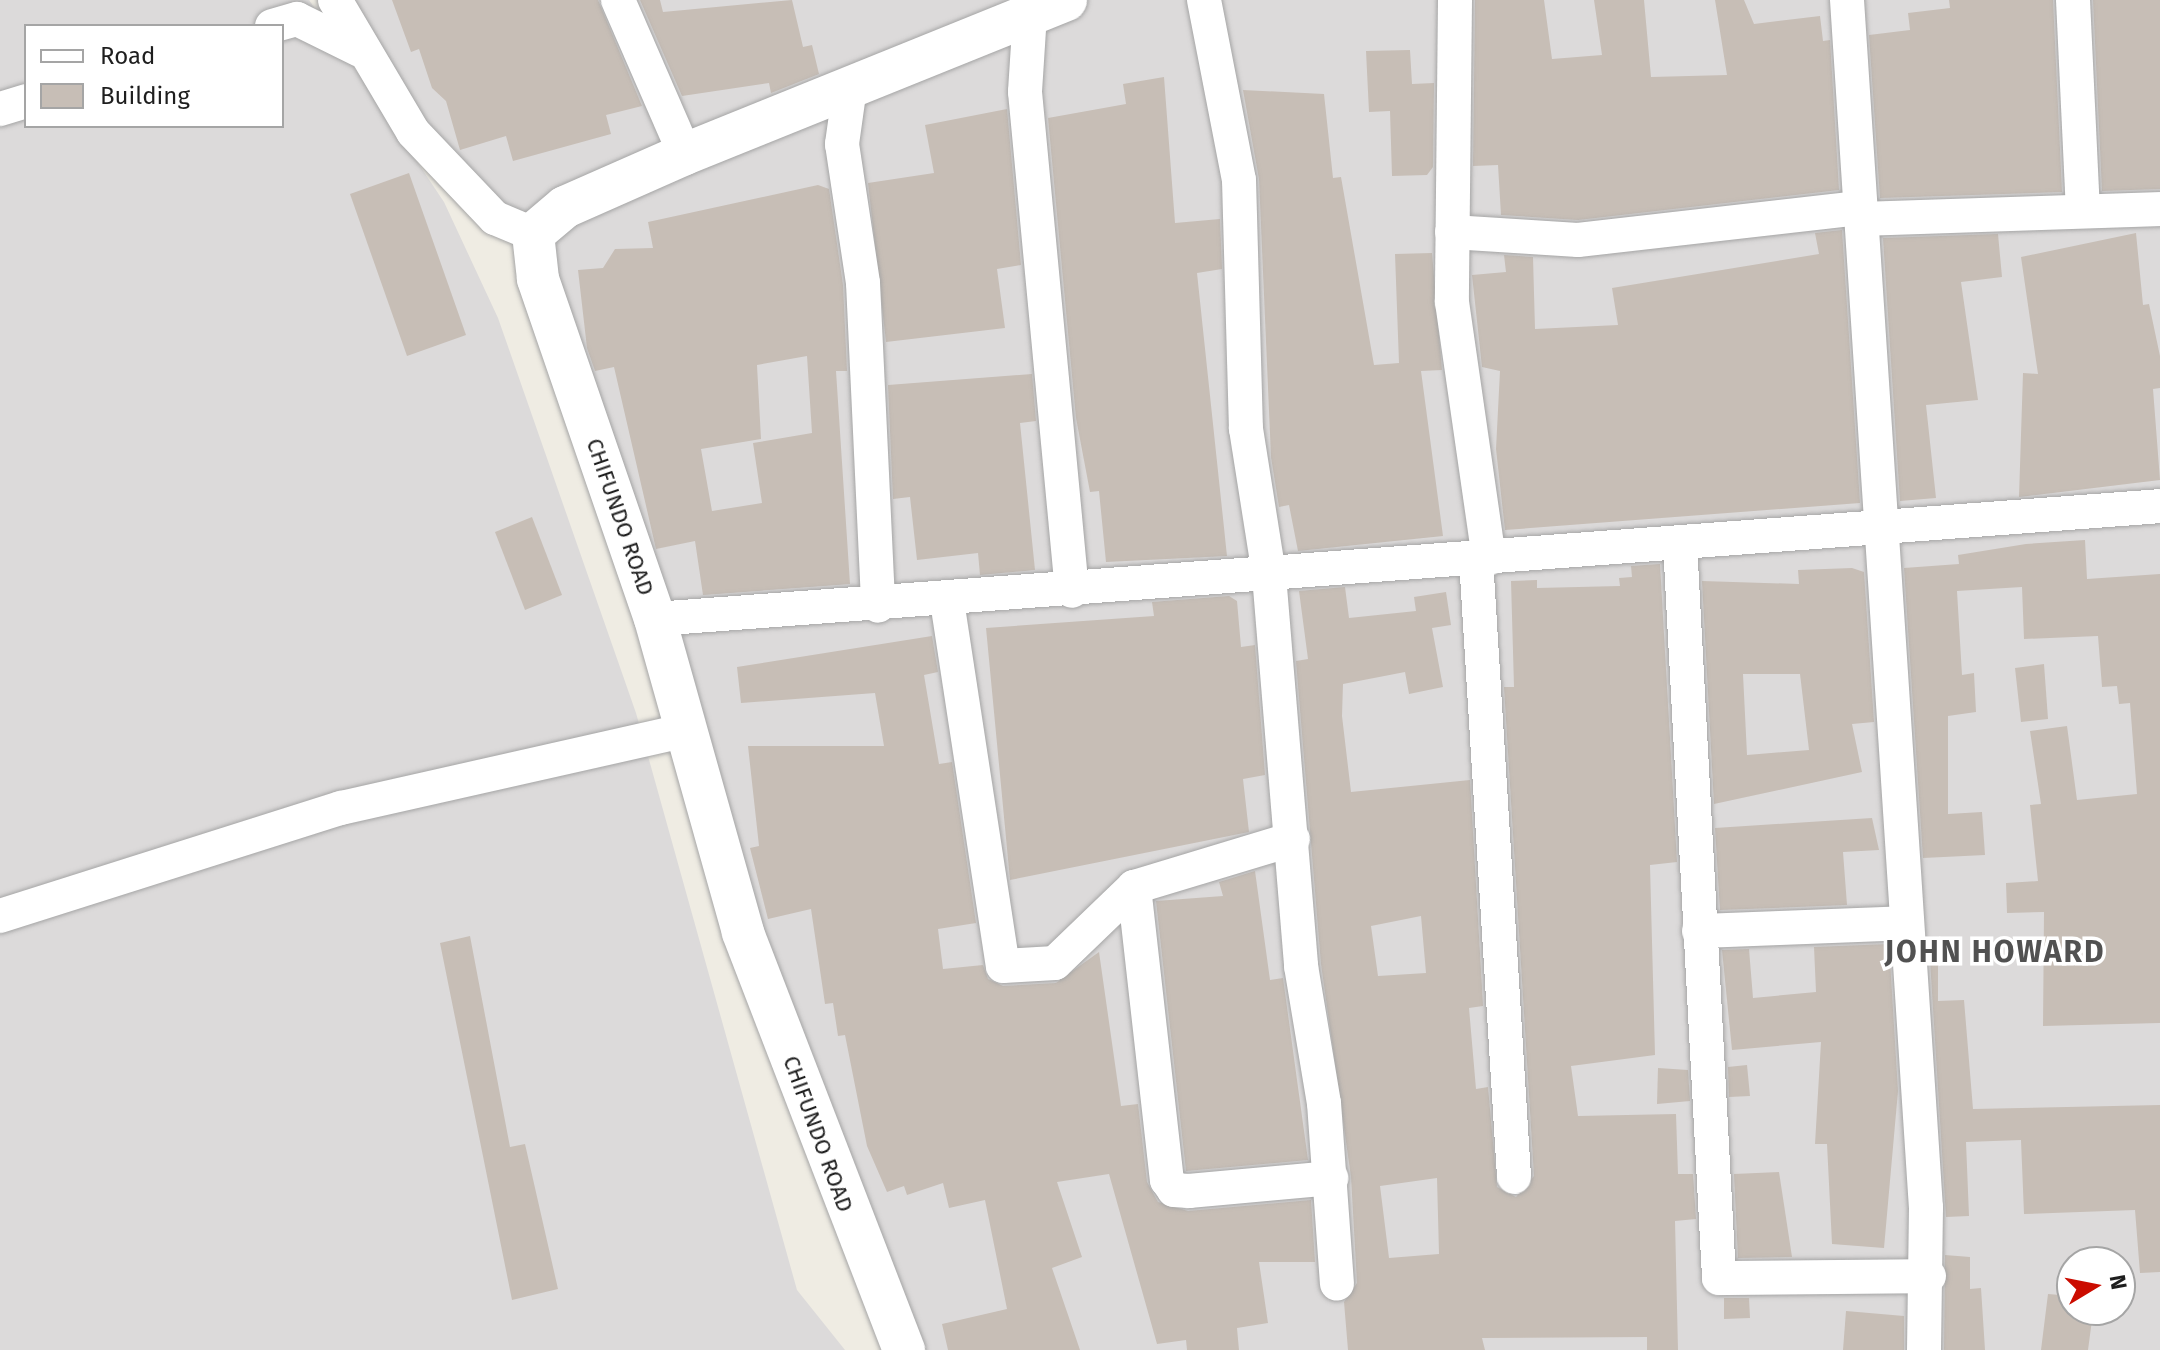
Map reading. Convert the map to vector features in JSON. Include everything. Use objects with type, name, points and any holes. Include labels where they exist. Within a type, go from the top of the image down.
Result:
[{"type":"street","points":[[335,0],[360,50],[431,154],[495,218],[533,234],[565,207],[1023,10],[1025,92],[1072,591]]},
{"type":"street","points":[[618,0],[685,154]]},
{"type":"street","points":[[1204,0],[1239,180],[1245,414],[1269,575],[1301,966],[1331,1178],[1337,1284]]},
{"type":"street","points":[[1455,0],[1452,232],[1457,362],[1482,559],[1514,1177]]},
{"type":"street","points":[[1847,0],[1862,213],[1877,528],[1929,1276],[1924,1350]]},
{"type":"street","points":[[2073,0],[2083,211]]},
{"type":"street","points":[[279,24],[297,19],[360,50]]},
{"type":"street","points":[[850,87],[842,144],[863,283],[878,606]]},
{"type":"street","points":[[0,109],[24,102]]},
{"type":"street","points":[[1452,232],[1578,240],[1862,213],[2160,209]]},
{"type":"street","name":"CHIFUNDO ROAD","points":[[533,234],[538,279],[655,619],[743,932],[904,1350]]},
{"type":"street","points":[[655,619],[947,601],[2160,506]]},
{"type":"street","points":[[1680,543],[1719,1278],[1929,1276]]},
{"type":"street","points":[[947,601],[1003,966],[1055,963],[1134,887],[1293,839]]},
{"type":"street","points":[[0,916],[341,808],[684,731]]},
{"type":"street","points":[[1134,887],[1167,1180],[1174,1190],[1189,1191],[1331,1178]]},
{"type":"street","points":[[1699,931],[1906,923]]},
{"type":"shaded area","points":[[0,0],[309,0],[444,202],[498,318],[636,713],[797,1290],[845,1350],[0,1350]]},
{"type":"shaded area","points":[[347,0],[2160,0],[2160,1350],[920,1350],[876,1258],[520,248],[389,75]]},
{"type":"building","points":[[392,0],[598,0],[642,106],[606,115],[611,134],[513,161],[506,136],[460,150],[446,101],[432,88],[419,49],[411,52]]},
{"type":"building","points":[[640,0],[660,0],[663,12],[792,0],[803,47],[812,45],[819,74],[771,93],[769,83],[682,96]]},
{"type":"building","points":[[1475,0],[1544,0],[1552,59],[1602,55],[1594,0],[1644,0],[1651,77],[1727,75],[1715,0],[1744,0],[1754,24],[1820,16],[1823,41],[1830,40],[1839,190],[1578,220],[1501,215],[1498,165],[1473,166]]},
{"type":"building","points":[[1949,0],[2053,0],[2062,192],[1880,198],[1869,35],[1910,30],[1908,13],[1950,8]]},
{"type":"building","points":[[2093,0],[2160,0],[2160,189],[2102,191]]},
{"type":"building","points":[[1410,50],[1412,84],[1434,83],[1433,167],[1427,175],[1392,176],[1390,111],[1369,112],[1366,51]]},
{"type":"building","points":[[1164,77],[1175,223],[1220,219],[1222,269],[1197,273],[1227,556],[1106,562],[1099,491],[1090,492],[1076,418],[1048,118],[1126,104],[1123,84]]},
{"type":"building","points":[[1243,90],[1324,94],[1333,178],[1341,177],[1374,365],[1399,363],[1395,254],[1432,253],[1442,370],[1421,371],[1443,536],[1298,551],[1289,505],[1279,507],[1271,457],[1259,179]]},
{"type":"building","points":[[1007,109],[1021,265],[997,269],[1005,328],[886,342],[868,183],[934,173],[925,125]]},
{"type":"building","points":[[409,173],[466,335],[407,356],[350,194]]},
{"type":"building","points":[[818,185],[829,189],[843,285],[847,371],[836,371],[850,584],[703,595],[695,541],[656,549],[614,367],[595,371],[587,348],[578,270],[603,268],[615,249],[653,248],[648,222]],"holes":[[[807,356],[812,433],[753,443],[762,503],[712,511],[701,449],[761,439],[757,365]]]},
{"type":"building","points":[[1842,230],[1860,503],[1505,530],[1496,449],[1500,371],[1482,367],[1472,275],[1506,272],[1504,255],[1533,257],[1535,329],[1618,325],[1612,288],[1819,254],[1815,233]]},
{"type":"building","points":[[2136,233],[2143,305],[2149,304],[2160,356],[2160,388],[2153,389],[2160,480],[2019,497],[2023,373],[2038,374],[2021,257]]},
{"type":"building","points":[[1998,234],[2002,277],[1961,282],[1978,400],[1926,405],[1936,498],[1900,501],[1883,238]]},
{"type":"building","points":[[1032,374],[1036,421],[1020,423],[1035,570],[980,575],[978,553],[917,560],[910,497],[893,499],[888,385]]},
{"type":"building","points":[[532,517],[562,595],[525,610],[495,532]]},
{"type":"building","points":[[2085,540],[2087,579],[2160,574],[2160,1023],[2043,1026],[2044,912],[2007,913],[2006,883],[2038,881],[2030,805],[2041,804],[2030,731],[2067,726],[2077,800],[2137,794],[2130,703],[2119,704],[2117,686],[2102,687],[2098,636],[2024,639],[2022,587],[1957,591],[1962,675],[1974,673],[1976,712],[1948,716],[1948,814],[1982,812],[1985,855],[1923,858],[1904,568],[1959,564],[1958,555],[2026,544]]},
{"type":"building","points":[[1660,564],[1677,862],[1650,865],[1655,1055],[1571,1066],[1578,1116],[1676,1114],[1678,1174],[1693,1174],[1696,1219],[1675,1221],[1678,1350],[1647,1350],[1647,1337],[1482,1338],[1485,1350],[1348,1350],[1344,1302],[1357,1283],[1351,1177],[1321,964],[1296,661],[1308,659],[1299,591],[1345,587],[1349,618],[1416,611],[1414,597],[1446,592],[1451,625],[1432,628],[1443,687],[1409,694],[1405,672],[1343,684],[1342,716],[1351,792],[1470,780],[1483,1006],[1469,1008],[1476,1089],[1488,1087],[1497,1187],[1516,1197],[1534,1176],[1504,687],[1514,687],[1511,581],[1537,580],[1537,588],[1620,586],[1619,578],[1632,577],[1631,566]],"holes":[[[1421,916],[1426,973],[1378,976],[1371,926]],[[1437,1178],[1439,1254],[1389,1258],[1380,1186]]]},
{"type":"building","points":[[1852,568],[1864,572],[1874,722],[1852,724],[1862,772],[1714,804],[1702,581],[1799,584],[1798,570]],"holes":[[[1743,674],[1800,674],[1809,750],[1747,755]]]},
{"type":"building","points":[[1229,596],[1237,601],[1241,647],[1255,645],[1265,775],[1243,779],[1249,832],[1010,880],[986,628],[1154,616],[1152,602]]},
{"type":"building","points":[[932,636],[938,672],[924,675],[939,764],[952,762],[976,923],[938,929],[943,969],[983,965],[988,979],[1003,986],[1056,983],[1099,952],[1121,1106],[1138,1104],[1147,1182],[1158,1202],[1188,1211],[1311,1200],[1315,1262],[1259,1262],[1268,1323],[1237,1328],[1239,1350],[1187,1350],[1186,1340],[1157,1344],[1109,1174],[1057,1182],[1082,1257],[1052,1268],[1080,1350],[948,1350],[942,1324],[1007,1309],[985,1200],[949,1208],[943,1183],[907,1195],[904,1186],[887,1192],[867,1146],[845,1035],[838,1036],[833,1003],[825,1004],[811,909],[768,919],[750,848],[759,846],[748,746],[884,746],[875,693],[741,703],[737,667]]},
{"type":"building","points":[[2044,664],[2048,719],[2021,722],[2015,668]]},
{"type":"building","points":[[1872,818],[1879,850],[1843,852],[1847,905],[1720,910],[1715,828]]},
{"type":"building","points":[[1255,871],[1270,980],[1283,978],[1308,1160],[1186,1171],[1156,901],[1223,896],[1219,882]]},
{"type":"building","points":[[470,936],[510,1147],[525,1144],[558,1289],[512,1300],[440,943]]},
{"type":"building","points":[[1938,943],[1938,1001],[1964,1000],[1973,1109],[2160,1105],[2160,1272],[2140,1273],[2135,1210],[2024,1214],[2021,1140],[1966,1142],[1969,1216],[1946,1217],[1929,944]]},
{"type":"building","points":[[1889,944],[1898,1091],[1884,1248],[1832,1244],[1827,1144],[1815,1144],[1821,1042],[1732,1050],[1722,950],[1749,949],[1753,998],[1816,992],[1814,947]]},
{"type":"building","points":[[1747,1065],[1750,1096],[1729,1097],[1728,1067]]},
{"type":"building","points":[[1658,1068],[1688,1070],[1690,1101],[1657,1104]]},
{"type":"building","points":[[1779,1172],[1792,1257],[1738,1258],[1734,1174]]},
{"type":"building","points":[[1945,1255],[1970,1257],[1970,1289],[1981,1288],[1985,1350],[1944,1350]]},
{"type":"building","points":[[2048,1294],[2056,1295],[2056,1326],[2091,1326],[2088,1350],[2041,1350]]},
{"type":"building","points":[[1724,1298],[1749,1298],[1750,1318],[1724,1319]]},
{"type":"building","points":[[1846,1311],[1904,1316],[1904,1350],[1843,1350]]},
{"type":"district","name":"JOHN HOWARD","points":[[1995,952]]}]
